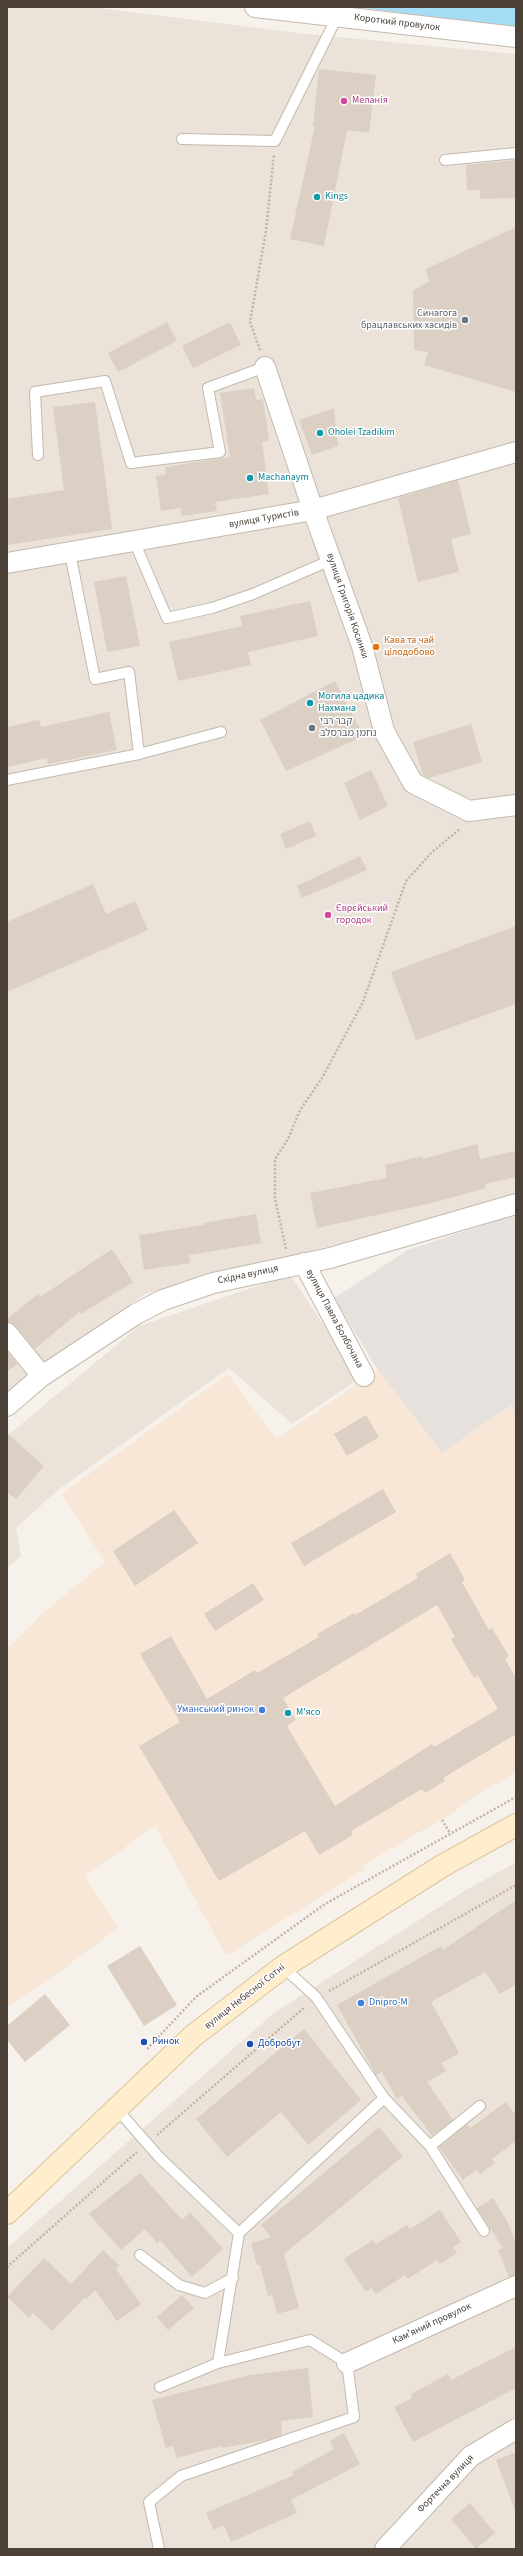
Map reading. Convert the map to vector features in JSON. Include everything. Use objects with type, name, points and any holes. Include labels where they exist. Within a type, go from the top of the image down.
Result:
[{"type":"main road","name":"вулиця Небесної Сотні","points":[[7,2213],[116,2108],[194,2036],[283,1967],[442,1866],[516,1825]]},
{"type":"street","name":"Короткий провулок","points":[[255,7],[338,15],[516,37]]},
{"type":"street","name":"вулиця Григорія Косинки","points":[[265,368],[312,510],[362,646],[384,731],[413,783],[470,811]]},
{"type":"street","name":"вулиця Туристів","points":[[7,563],[312,510],[516,452]]},
{"type":"street","points":[[470,811],[516,805]]},
{"type":"street","name":"Східна вулиця","points":[[7,1406],[42,1376],[136,1314],[163,1300],[213,1283],[296,1265],[516,1204]]},
{"type":"street","name":"вулиця Павла Болбочана","points":[[296,1265],[364,1376]]},
{"type":"street","points":[[7,1334],[42,1376]]},
{"type":"street","name":"Камʼяний провулок","points":[[347,2363],[516,2286]]},
{"type":"street","name":"Фортечна вулиця","points":[[385,2549],[470,2456],[516,2429]]},
{"type":"lane","points":[[182,139],[275,141],[338,15]]},
{"type":"lane","points":[[446,160],[516,153]]},
{"type":"lane","points":[[38,455],[35,392],[105,380],[131,463],[220,452],[208,388],[265,368]]},
{"type":"lane","points":[[134,541],[167,618],[212,608],[331,560]]},
{"type":"lane","points":[[70,553],[95,679],[129,672],[139,754]]},
{"type":"lane","points":[[7,780],[139,754],[221,732]]},
{"type":"lane","points":[[283,1967],[316,1997],[384,2098],[430,2146],[484,2231]]},
{"type":"lane","points":[[218,2363],[233,2278],[239,2233],[384,2098]]},
{"type":"lane","points":[[430,2146],[480,2106]]},
{"type":"lane","points":[[116,2108],[147,2144],[239,2233]]},
{"type":"lane","points":[[140,2255],[179,2285],[205,2293],[233,2278]]},
{"type":"lane","points":[[159,2549],[149,2502],[181,2476],[354,2417],[347,2363],[310,2340],[218,2363],[160,2387]]},
{"type":"path","points":[[265,368],[250,322],[266,231],[275,141]]},
{"type":"path","points":[[296,1265],[275,1198],[275,1159],[288,1139],[300,1110],[322,1078],[363,1002],[406,881],[432,852],[462,828],[470,811]]},
{"type":"path","points":[[442,1820],[450,1834]]},
{"type":"path","points":[[7,2267],[316,1997],[516,1885]]},
{"type":"shaded area","points":[[7,7],[91,7],[306,34],[516,54],[516,1198],[145,1294],[66,1349],[7,1396]]},
{"type":"shaded area","points":[[516,1214],[516,1418],[511,1405],[442,1453],[378,1370],[334,1298],[408,1250]]},
{"type":"shaded area","points":[[290,1275],[360,1378],[292,1424],[229,1368],[58,1490],[16,1528],[21,1556],[7,1568],[7,1436],[139,1326]]},
{"type":"shaded area","name":"Уманський ринок","points":[[378,1370],[442,1453],[511,1405],[516,1418],[516,1772],[457,1807],[458,1810],[363,1865],[365,1869],[226,1956],[155,1826],[85,1876],[118,1928],[58,1973],[7,2007],[7,1648],[45,1611],[105,1562],[61,1494],[228,1374],[276,1439]]},
{"type":"shaded area","points":[[516,1862],[516,2549],[7,2549],[7,2248],[274,2013],[461,1893]]},
{"type":"water","points":[[357,7],[516,7],[516,27],[497,26]]},
{"type":"building","points":[[319,69],[376,75],[369,133],[347,130],[324,246],[290,239],[315,126],[313,126]]},
{"type":"building","points":[[516,160],[516,198],[480,199],[480,190],[467,190],[466,165]]},
{"type":"building","name":"Синагога брацлавських хасидів","points":[[516,227],[516,392],[424,365],[428,352],[414,350],[413,290],[429,282],[426,269]]},
{"type":"building","points":[[167,322],[177,341],[118,372],[108,353]]},
{"type":"building","points":[[230,322],[241,345],[193,368],[182,346]]},
{"type":"building","points":[[254,388],[256,400],[263,399],[269,441],[262,442],[269,494],[215,502],[217,511],[182,516],[180,508],[161,511],[156,476],[166,474],[165,467],[230,457],[220,393]]},
{"type":"building","points":[[95,402],[112,529],[7,545],[7,499],[64,490],[53,407]]},
{"type":"building","name":"Oholei Tzadikim","points":[[334,408],[338,446],[312,455],[299,420]]},
{"type":"building","points":[[458,480],[471,534],[451,539],[459,572],[418,582],[398,498]]},
{"type":"building","points":[[126,576],[140,646],[107,652],[94,582]]},
{"type":"building","points":[[310,601],[318,636],[248,652],[251,665],[178,681],[169,642],[242,626],[240,616]]},
{"type":"building","name":"קבר רבי נחמן מברסלב","points":[[335,681],[364,736],[286,771],[260,720]]},
{"type":"building","points":[[109,712],[117,750],[48,764],[47,758],[7,767],[7,727],[39,720],[41,727]]},
{"type":"building","points":[[471,724],[482,762],[429,778],[423,775],[413,742]]},
{"type":"building","points":[[371,770],[388,806],[360,820],[344,783]]},
{"type":"building","points":[[310,821],[316,836],[286,849],[280,834]]},
{"type":"building","points":[[360,856],[367,870],[302,898],[297,886]]},
{"type":"building","points":[[93,884],[106,914],[135,901],[148,930],[7,992],[7,922]]},
{"type":"building","points":[[516,926],[516,1004],[416,1040],[391,972]]},
{"type":"building","points":[[477,1144],[480,1159],[516,1151],[516,1177],[485,1184],[486,1188],[432,1203],[317,1228],[310,1193],[387,1178],[385,1165],[422,1156],[423,1159]]},
{"type":"building","points":[[256,1214],[261,1243],[189,1255],[190,1263],[144,1270],[139,1235],[204,1225],[204,1223]]},
{"type":"building","points":[[112,1249],[133,1282],[81,1314],[79,1312],[35,1349],[16,1326],[7,1322],[7,1319],[38,1294],[40,1297]]},
{"type":"building","points":[[7,1351],[17,1364],[7,1372]]},
{"type":"building","points":[[366,1415],[379,1437],[347,1456],[334,1434]]},
{"type":"building","points":[[7,1433],[44,1466],[16,1499],[7,1492]]},
{"type":"building","points":[[383,1489],[396,1512],[304,1566],[291,1543]]},
{"type":"building","points":[[174,1510],[198,1543],[135,1586],[113,1551]]},
{"type":"building","points":[[450,1553],[465,1580],[462,1582],[489,1630],[492,1628],[509,1656],[505,1659],[516,1678],[516,1734],[443,1778],[445,1781],[425,1793],[422,1789],[351,1831],[353,1835],[319,1855],[305,1831],[219,1881],[139,1746],[180,1722],[140,1654],[171,1636],[207,1699],[255,1670],[257,1673],[319,1637],[317,1634],[354,1613],[355,1615],[418,1578],[416,1574]],"holes":[[[437,1605],[455,1637],[451,1639],[474,1678],[478,1676],[498,1709],[434,1747],[432,1744],[335,1806],[287,1726],[296,1720],[283,1698]]]},
{"type":"building","points":[[253,1583],[264,1600],[215,1631],[204,1614]]},
{"type":"building","points":[[516,1900],[516,1984],[500,1994],[485,1972],[431,2002],[459,2053],[441,2063],[446,2071],[427,2082],[453,2120],[432,2136],[402,2096],[397,2099],[382,2072],[376,2075],[337,2005],[441,1946],[443,1950]]},
{"type":"building","points":[[140,1946],[177,2005],[144,2026],[107,1966]]},
{"type":"building","points":[[45,1994],[70,2025],[25,2062],[7,2040],[7,2026]]},
{"type":"building","points":[[304,2029],[361,2100],[308,2145],[281,2112],[227,2157],[196,2119]]},
{"type":"building","points":[[506,2102],[516,2116],[516,2141],[492,2159],[495,2163],[480,2174],[476,2170],[463,2180],[439,2147],[467,2124],[470,2128]]},
{"type":"building","points":[[379,2127],[403,2156],[284,2254],[299,2308],[277,2314],[272,2295],[268,2296],[260,2265],[257,2265],[251,2243],[271,2237],[261,2225]]},
{"type":"building","points":[[140,2173],[182,2220],[190,2212],[223,2249],[192,2277],[160,2240],[157,2243],[145,2229],[121,2250],[89,2214]]},
{"type":"building","points":[[493,2198],[507,2221],[516,2242],[516,2275],[509,2277],[498,2250],[503,2248],[477,2208]]},
{"type":"building","points":[[440,2210],[461,2242],[453,2247],[457,2253],[440,2264],[437,2260],[408,2279],[405,2275],[376,2294],[371,2288],[366,2292],[344,2259],[373,2240],[376,2244],[407,2225],[410,2229]]},
{"type":"building","points":[[103,2250],[119,2265],[116,2269],[141,2304],[117,2321],[95,2290],[87,2299],[85,2297],[52,2331],[33,2313],[29,2318],[7,2297],[44,2258],[71,2284]]},
{"type":"building","points":[[182,2295],[194,2308],[168,2330],[157,2317]]},
{"type":"building","points":[[516,2347],[516,2388],[413,2442],[394,2407],[412,2398],[411,2394],[448,2374],[451,2380]]},
{"type":"building","points":[[308,2368],[313,2417],[281,2421],[282,2435],[267,2440],[222,2448],[221,2446],[177,2458],[173,2446],[166,2448],[152,2400],[250,2375]]},
{"type":"building","points":[[344,2433],[360,2464],[291,2500],[297,2513],[231,2542],[224,2525],[214,2530],[206,2513],[294,2475],[292,2472],[334,2449],[330,2441]]},
{"type":"building","points":[[516,2452],[516,2509],[515,2510],[496,2460]]},
{"type":"building","points":[[470,2503],[495,2533],[476,2549],[451,2519]]},
{"type":"place","name":"Меланія","points":[[344,101]]},
{"type":"place","name":"Kings","points":[[317,197]]},
{"type":"place","name":"Синагога брацлавських хасидів","points":[[465,320]]},
{"type":"place","name":"Oholei Tzadikim","points":[[320,433]]},
{"type":"place","name":"Machanaym","points":[[250,478]]},
{"type":"place","name":"Кава та чай цілодобово","points":[[376,647]]},
{"type":"place","name":"Могила цадика Нахмана","points":[[310,703]]},
{"type":"place","name":"קבר רבי נחמן מברסלב","points":[[312,728]]},
{"type":"place","name":"Єврєйський городок","points":[[328,915]]},
{"type":"place","name":"Уманський ринок","points":[[262,1710]]},
{"type":"place","name":"М'ясо","points":[[288,1713]]},
{"type":"place","name":"Dnipro-M","points":[[361,2003]]},
{"type":"place","name":"Ринок","points":[[144,2042]]},
{"type":"place","name":"Добробут","points":[[250,2044]]}]
